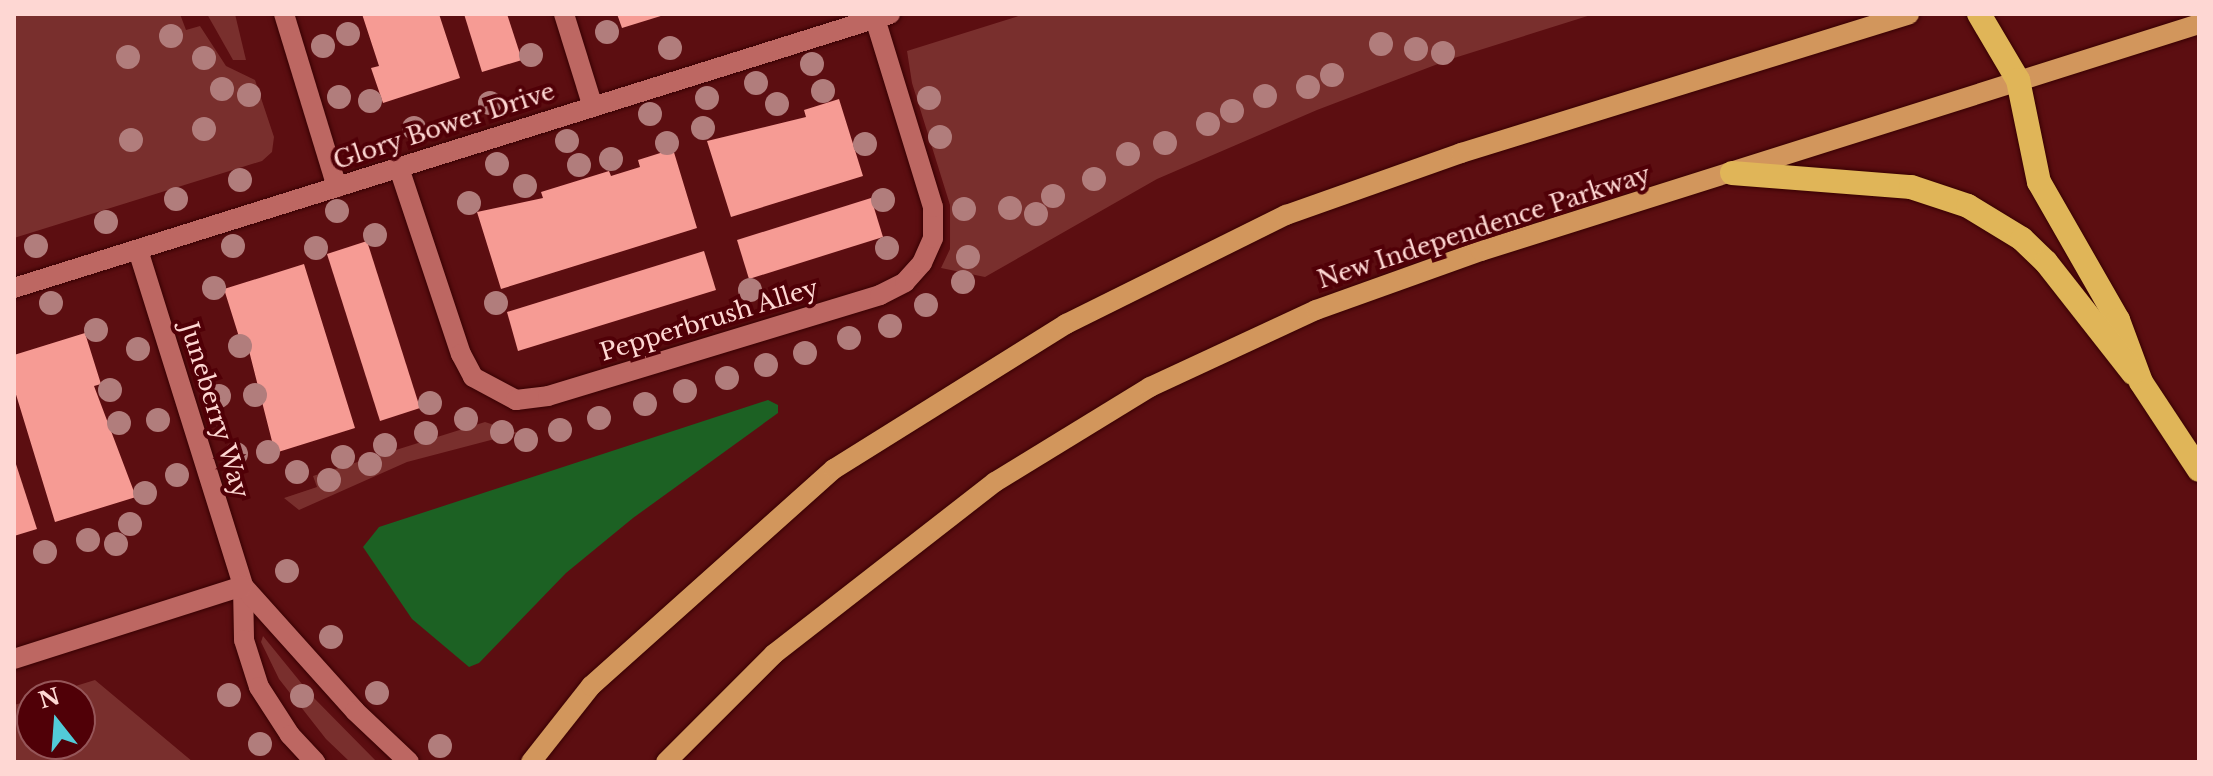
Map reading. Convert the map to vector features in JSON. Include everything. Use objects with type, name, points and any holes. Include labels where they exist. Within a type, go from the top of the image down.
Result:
[{"type":"highway","points":[[1979,14],[2018,80],[2039,182],[2118,320],[2141,382]]},
{"type":"highway","points":[[1732,173],[1911,187],[1968,206],[2022,239],[2046,262],[2141,382],[2199,470]]},
{"type":"main road","points":[[531,762],[591,686],[834,469],[1066,324],[1286,215],[1461,153],[1909,14]]},
{"type":"main road","name":"New Independence Parkway","points":[[666,762],[774,654],[995,482],[1150,387],[1316,310],[1481,251],[2199,24]]},
{"type":"street","points":[[284,14],[337,187]]},
{"type":"street","points":[[564,14],[593,107]]},
{"type":"street","name":"Glory Bower Drive","points":[[14,288],[593,107],[844,21],[882,16]]},
{"type":"street","name":"Pepperbrush Alley","points":[[399,168],[461,354],[473,377],[516,400],[548,396],[880,295],[905,282],[922,263],[933,238],[933,207],[882,16]]},
{"type":"street","name":"Juneberry Way","points":[[138,250],[243,586],[244,640],[259,687],[290,735],[315,762]]},
{"type":"street","points":[[14,659],[243,586]]},
{"type":"street","name":"Juneberry Way","points":[[243,586],[355,711],[409,762]]},
{"type":"shaded area","points":[[14,14],[180,14],[186,30],[200,26],[226,66],[255,80],[274,137],[272,152],[262,161],[14,238]]},
{"type":"shaded area","points":[[207,14],[235,14],[246,60],[233,60]]},
{"type":"shaded area","points":[[1025,14],[1594,14],[1451,59],[1317,110],[1157,179],[985,277],[941,268],[950,249],[950,205],[912,83],[907,51]]},
{"type":"shaded area","points":[[768,400],[778,405],[778,413],[633,518],[566,573],[479,663],[469,667],[412,619],[363,547],[379,527]]},
{"type":"shaded area","points":[[485,422],[518,433],[407,462],[299,510],[284,498],[317,487],[313,476]]},
{"type":"shaded area","points":[[263,636],[311,695],[377,762],[350,762],[326,739],[279,679],[261,642]]},
{"type":"shaded area","points":[[96,681],[193,762],[14,762],[14,705],[16,760],[96,760]]},
{"type":"building","points":[[362,14],[439,14],[460,78],[383,103],[371,68],[379,66]]},
{"type":"building","points":[[464,14],[507,14],[522,60],[482,72]]},
{"type":"building","points":[[617,14],[664,14],[664,15],[622,28]]},
{"type":"building","points":[[839,99],[863,176],[731,217],[707,141],[806,117],[804,110]]},
{"type":"building","points":[[673,149],[697,228],[501,289],[477,212],[543,198],[541,192],[609,171],[611,176],[640,167],[638,160]]},
{"type":"building","points":[[871,198],[883,237],[749,279],[737,240]]},
{"type":"building","points":[[367,241],[420,408],[380,421],[327,254]]},
{"type":"building","points":[[704,251],[716,290],[518,351],[507,312]]},
{"type":"building","points":[[304,264],[355,428],[275,453],[246,339],[240,340],[224,289]]},
{"type":"building","points":[[85,333],[101,384],[94,386],[136,497],[55,522],[14,388],[14,355]]},
{"type":"building","points":[[14,458],[37,529],[14,536]]}]
